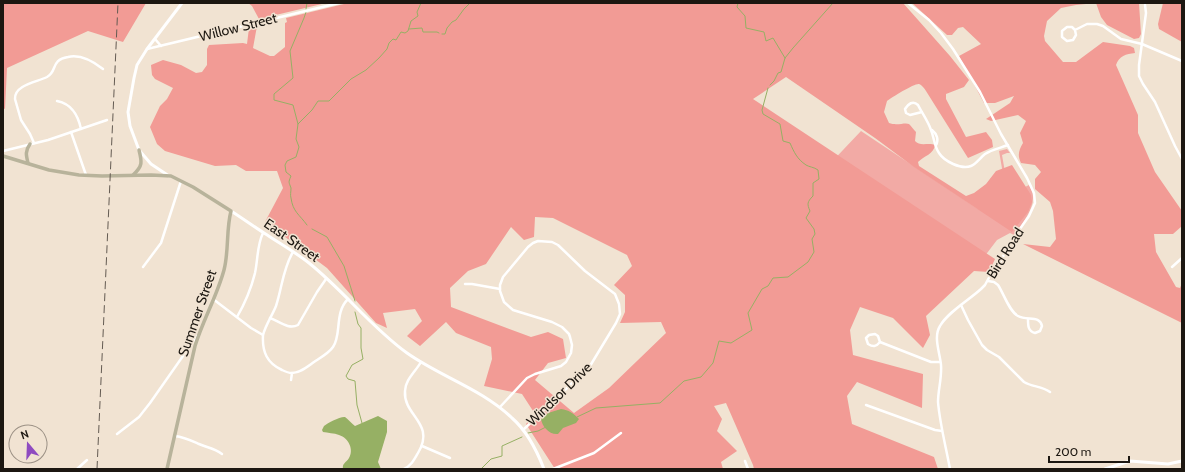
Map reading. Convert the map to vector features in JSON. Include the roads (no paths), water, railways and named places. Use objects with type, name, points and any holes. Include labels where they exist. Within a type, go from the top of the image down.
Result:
[{"type":"main road","points":[[28,163],[26,151],[32,144]]},
{"type":"main road","points":[[133,175],[138,171],[142,161],[139,150]]},
{"type":"main road","points":[[3,156],[60,172],[86,176],[170,176]]},
{"type":"main road","name":"East Street","points":[[170,176],[193,187],[231,211]]},
{"type":"main road","name":"Summer Street","points":[[168,469],[189,368],[198,335],[220,283],[227,257],[231,211]]},
{"type":"street","name":"East Street","points":[[170,176],[151,164],[139,150],[130,126],[128,112],[135,70],[138,63],[182,3]]},
{"type":"street","name":"Willow Street","points":[[147,49],[339,3]]},
{"type":"street","name":"Bird Road","points":[[908,3],[929,20],[947,41],[977,87],[1033,189],[1035,196],[1035,203],[1026,220],[1009,244],[988,280],[981,289],[941,324],[938,330],[937,341],[941,372],[938,400],[942,431],[950,469]]},
{"type":"street","points":[[1145,5],[1146,13],[1138,70],[1140,79],[1155,102],[1182,159]]},
{"type":"street","points":[[1075,30],[1087,24],[1097,24],[1103,26],[1121,39],[1142,44],[1182,61]]},
{"type":"street","points":[[1066,27],[1071,27],[1075,30],[1076,36],[1073,40],[1067,41],[1062,37],[1062,31],[1066,27]]},
{"type":"street","points":[[155,39],[161,46]]},
{"type":"street","points":[[32,144],[31,136],[21,120],[15,99],[17,90],[49,76],[53,72],[56,63],[60,59],[66,57],[79,57],[103,69]]},
{"type":"street","points":[[58,101],[68,105],[74,110],[81,129]]},
{"type":"street","points":[[922,112],[910,115],[906,113],[905,109],[914,102],[917,104],[922,112],[931,128],[937,137],[938,142],[936,145],[941,156],[956,166],[963,168],[970,167],[988,153],[1008,145]]},
{"type":"street","points":[[3,151],[32,144],[107,120]]},
{"type":"street","points":[[71,132],[86,176]]},
{"type":"street","points":[[143,267],[161,243],[181,181]]},
{"type":"street","name":"East Street","points":[[231,211],[309,263],[396,344],[421,362],[500,407],[513,418],[523,430],[538,454],[544,468]]},
{"type":"street","points":[[237,317],[251,288],[259,244],[263,233]]},
{"type":"street","name":"Windsor Drive","points":[[500,407],[527,378],[535,374],[557,368],[564,364],[571,353],[572,345],[569,334],[562,327],[552,322],[513,310],[504,302],[501,296],[500,289],[503,277],[528,247],[538,241],[549,241],[558,245],[585,271],[613,292],[619,304],[620,312],[618,319],[592,363],[523,430]]},
{"type":"street","points":[[293,252],[287,264],[279,298],[266,325],[263,335],[266,355],[271,364],[288,373],[301,371],[333,347],[336,339],[341,310],[348,299]]},
{"type":"street","points":[[1172,267],[1182,258]]},
{"type":"street","points":[[270,318],[278,320],[290,327],[298,326],[326,279]]},
{"type":"street","points":[[988,280],[999,286],[1015,313],[1020,317],[1037,319],[1040,321],[1042,326],[1040,331],[1035,333],[1030,331],[1028,327],[1028,319]]},
{"type":"street","points":[[465,284],[500,289]]},
{"type":"street","points":[[213,299],[251,328],[263,335]]},
{"type":"street","points":[[961,305],[985,348],[1000,357],[1024,382],[1032,386],[1044,388],[1050,392]]},
{"type":"street","points":[[869,334],[875,334],[878,336],[880,342],[876,346],[872,346],[868,344],[866,338],[869,334]]},
{"type":"street","points":[[117,434],[139,417],[198,335]]},
{"type":"street","points":[[880,342],[931,362],[940,362]]},
{"type":"street","points":[[404,469],[411,465],[422,446],[424,439],[420,424],[406,403],[404,393],[407,383],[421,362]]},
{"type":"street","points":[[290,380],[292,373]]},
{"type":"street","points":[[866,405],[934,430],[942,431]]},
{"type":"street","points":[[553,469],[594,453],[621,433]]},
{"type":"street","points":[[175,436],[186,438],[200,445],[218,450],[222,454]]},
{"type":"street","points":[[422,446],[450,458]]},
{"type":"street","points":[[77,469],[88,460]]},
{"type":"street","points":[[1105,469],[1130,462],[1168,464],[1182,461]]},
{"type":"street","points":[[744,462],[748,469]]},
{"type":"waterway","points":[[306,9],[307,3]]},
{"type":"waterway","points":[[298,124],[312,110],[318,101],[329,101],[351,79],[366,70],[379,58],[393,39],[396,40],[401,32],[405,33],[408,31],[411,21],[418,16],[417,12],[421,3]]},
{"type":"waterway","points":[[442,34],[445,34],[447,28],[456,20],[470,3]]},
{"type":"waterway","points":[[738,3],[737,7],[745,16],[746,28],[764,32],[766,41],[773,38],[785,58]]},
{"type":"waterway","points":[[770,85],[778,73],[781,72],[785,58],[833,3]]},
{"type":"waterway","points":[[306,12],[290,51],[293,78],[274,94],[274,100],[293,105],[298,124],[296,139],[299,147],[296,157],[287,161],[285,165],[286,172],[291,176],[289,182],[293,207],[307,225]]},
{"type":"waterway","points":[[409,29],[422,28],[423,32],[439,33]]},
{"type":"waterway","points":[[577,417],[596,408],[660,403],[684,381],[701,377],[713,363],[719,341],[731,343],[752,330],[748,313],[762,289],[768,286],[773,278],[788,277],[808,262],[814,252],[812,239],[815,234],[814,229],[806,218],[810,211],[808,203],[813,196],[813,183],[819,179],[818,170],[807,166],[798,158],[790,143],[783,141],[780,124],[763,114],[762,110],[768,88]]},
{"type":"waterway","points":[[312,229],[327,237],[344,266],[355,301]]},
{"type":"waterway","points":[[355,312],[358,324],[361,328],[361,348],[363,359],[352,365],[346,376],[348,379],[355,381],[357,405],[362,423]]},
{"type":"waterway","points":[[528,433],[538,431],[546,427]]},
{"type":"waterway","points":[[481,469],[491,459],[502,456],[502,446],[522,437]]},
{"type":"railway","points":[[97,469],[118,3]]}]
